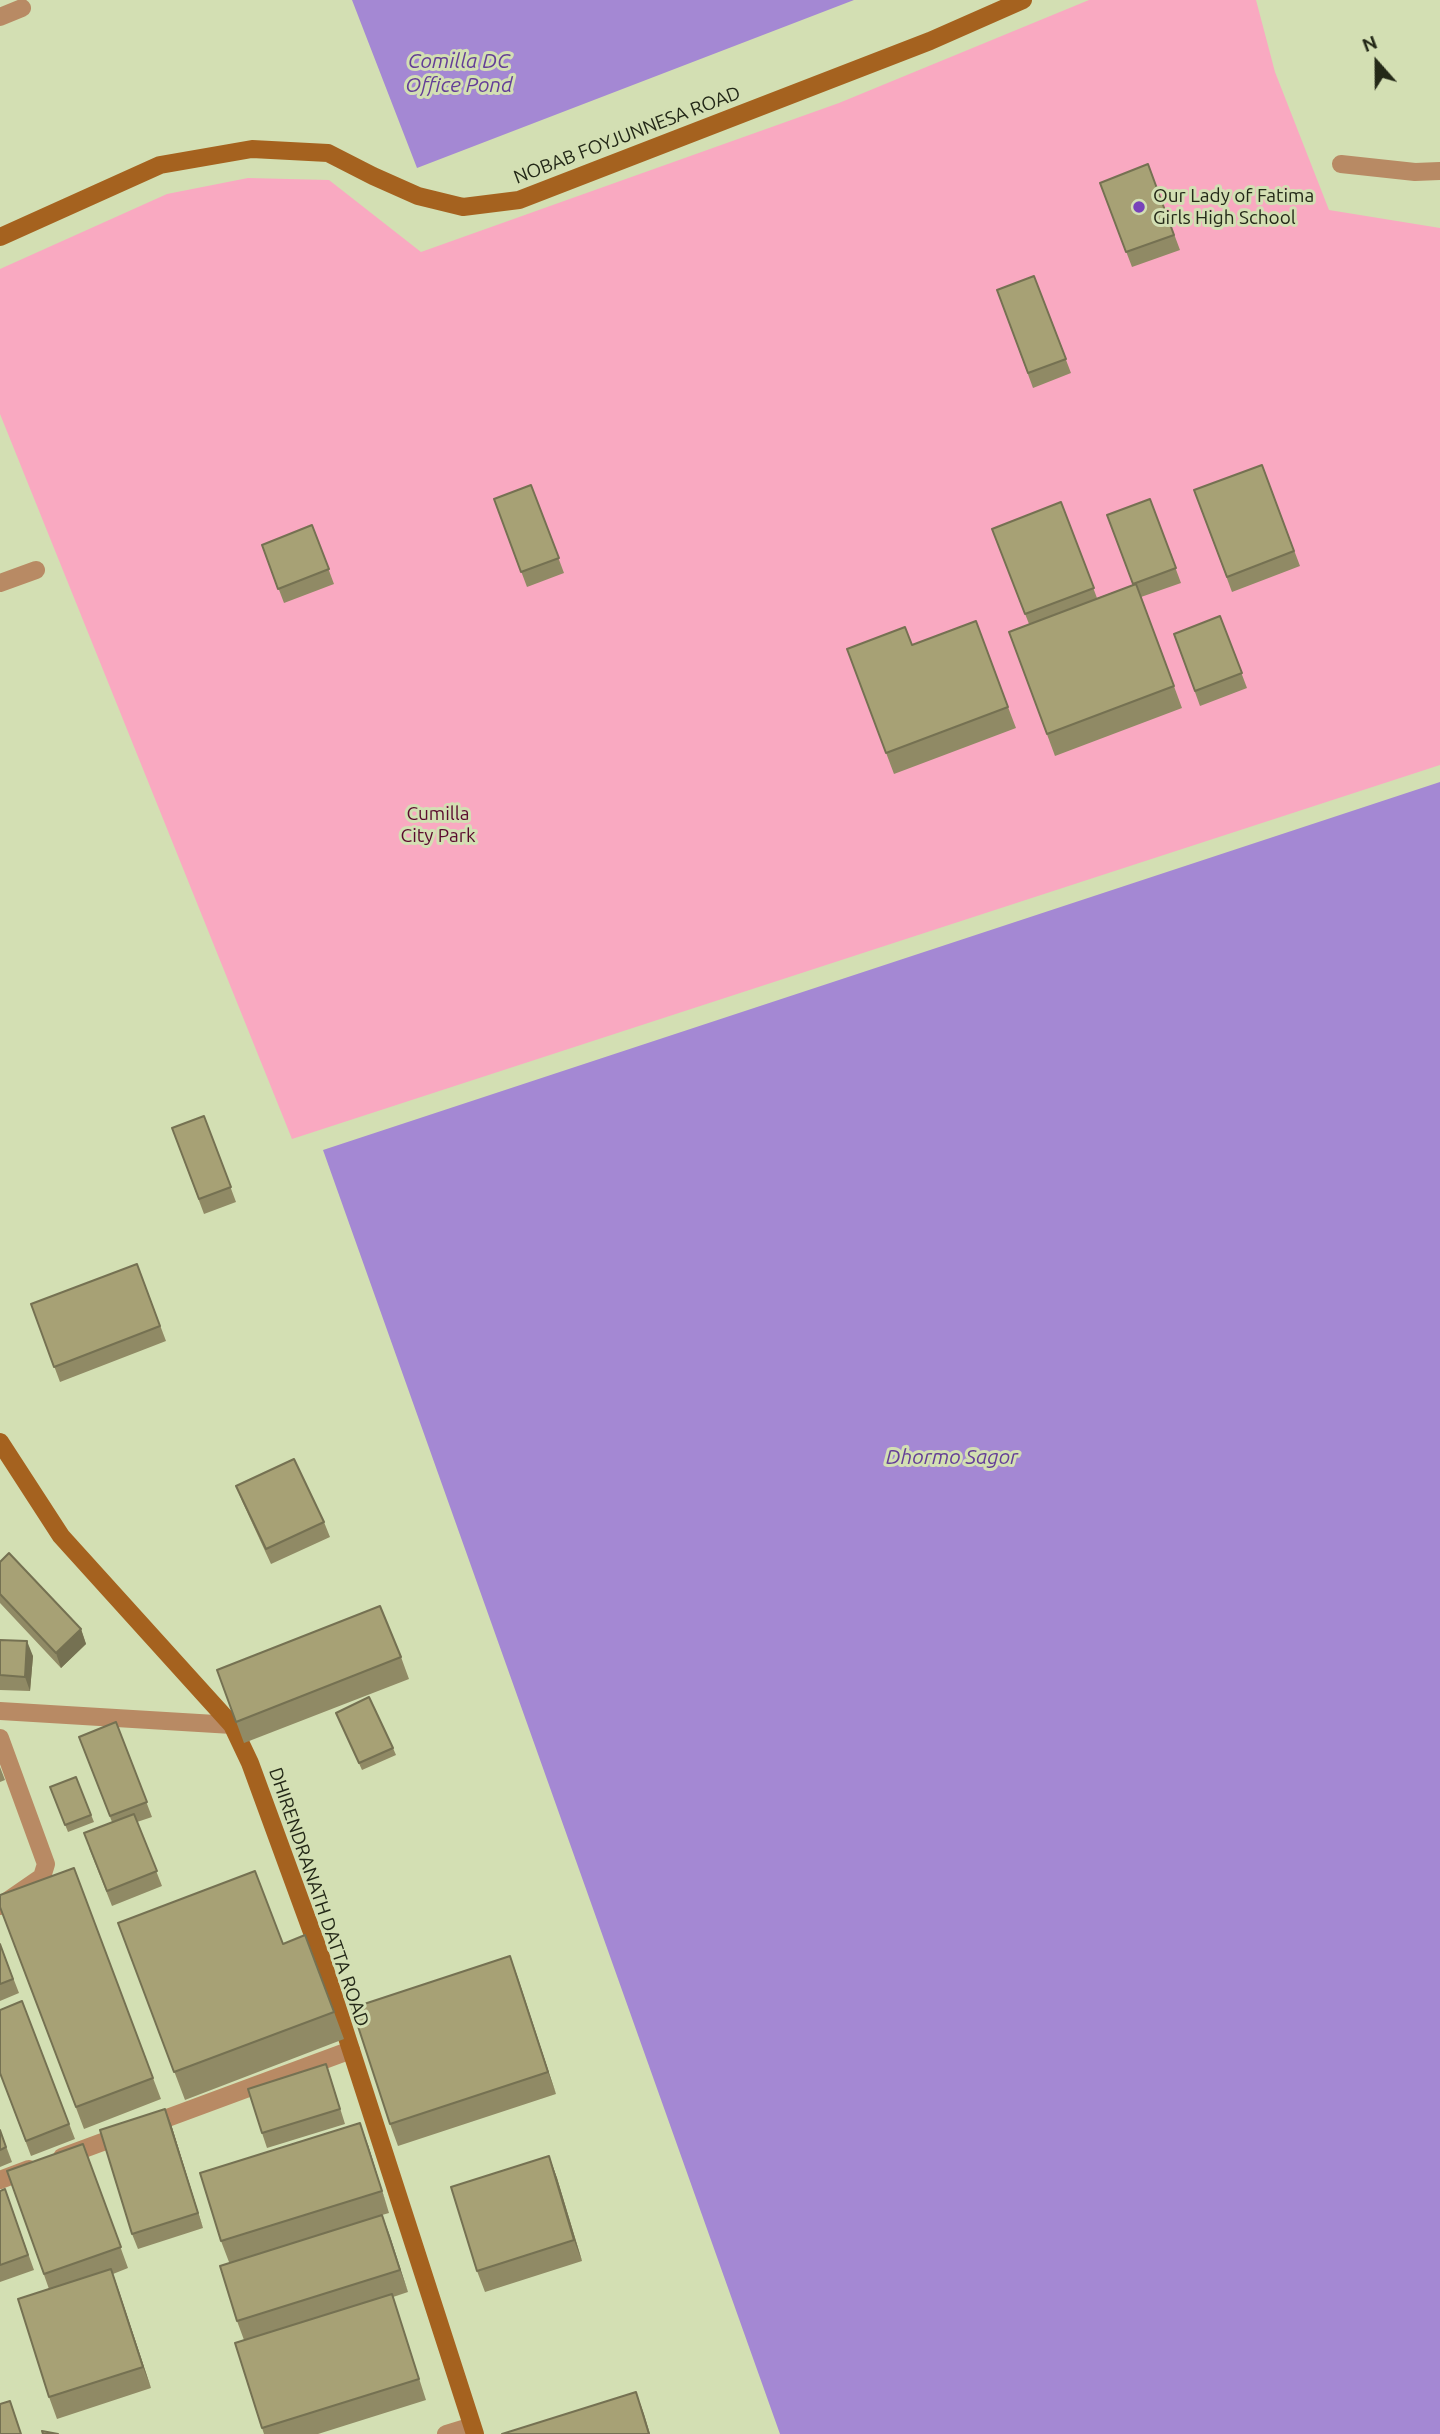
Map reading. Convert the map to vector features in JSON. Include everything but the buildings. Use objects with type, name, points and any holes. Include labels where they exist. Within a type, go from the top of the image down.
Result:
[{"type":"street","name":"NOBAB FOYJUNNESA ROAD","points":[[0,237],[160,165],[252,149],[328,153],[418,196],[463,206],[519,200],[930,41],[1023,0]]},
{"type":"street","points":[[0,17],[22,8]]},
{"type":"street","points":[[1341,164],[1415,172],[1440,171]]},
{"type":"street","points":[[0,583],[36,570]]},
{"type":"street","name":"DHIRENDRANATH DATTA ROAD","points":[[0,1442],[61,1536],[232,1725],[250,1763],[321,1957],[473,2430]]},
{"type":"street","points":[[0,1710],[232,1725]]},
{"type":"street","points":[[0,1738],[46,1864],[42,1877],[0,1906]]},
{"type":"street","points":[[0,2180],[351,2050]]},
{"type":"street","points":[[446,2434],[473,2430]]},
{"type":"green space","name":"Cumilla City Park","points":[[1089,0],[1256,0],[1275,72],[1329,210],[1440,228],[1440,765],[292,1139],[0,414],[0,269],[167,194],[248,178],[329,180],[421,252],[839,103]]},
{"type":"water","name":"Comilla DC Office Pond","points":[[352,0],[854,0],[417,168]]},
{"type":"water","name":"Dhormo Sagor","points":[[1440,782],[1440,2434],[780,2434],[323,1150]]},
{"type":"place","name":"Our Lady of Fatima Girls High School","points":[[1139,207]]}]
